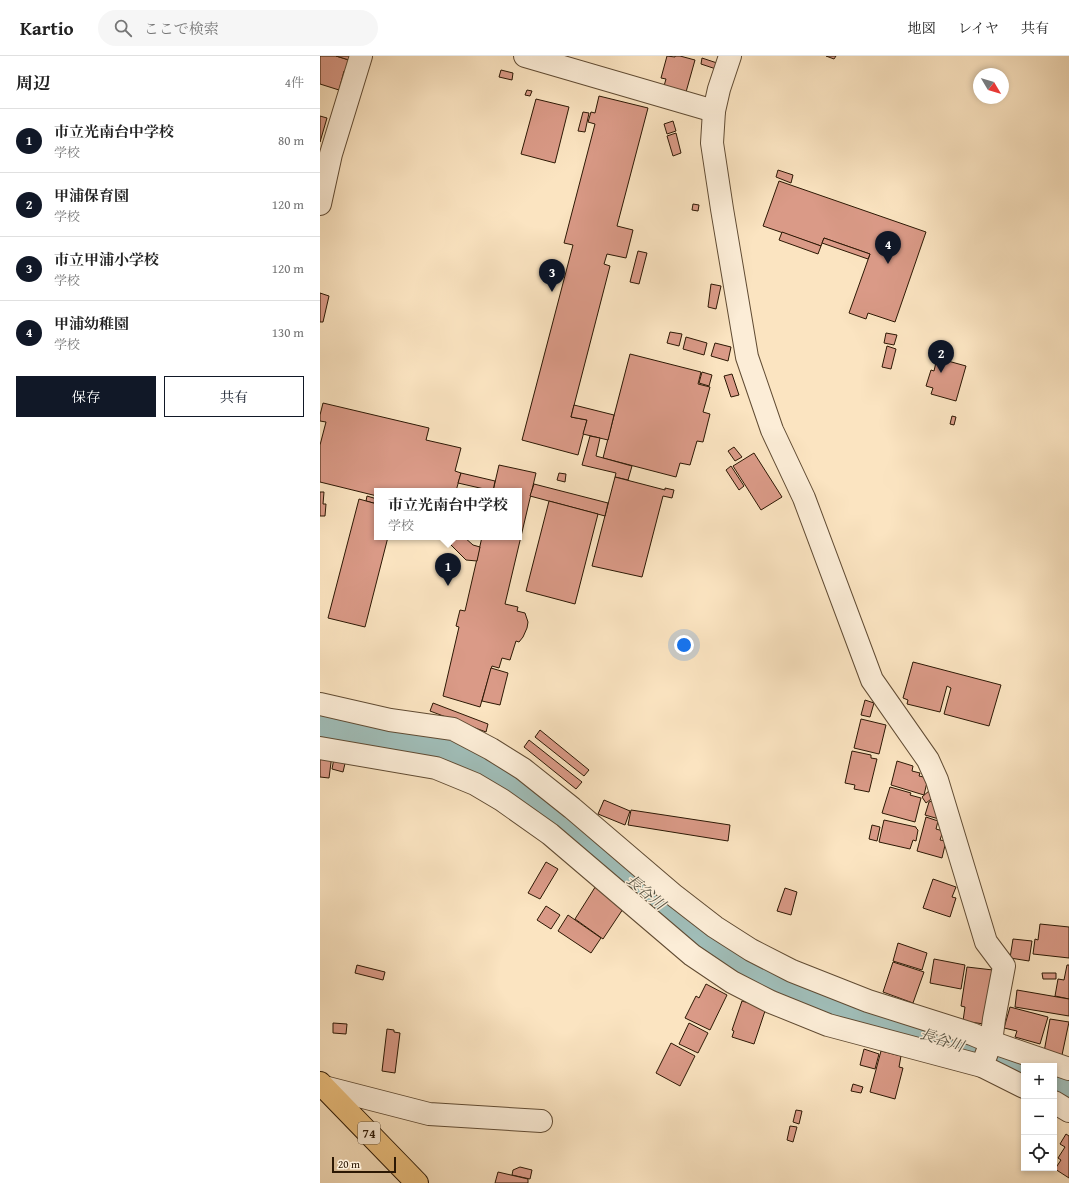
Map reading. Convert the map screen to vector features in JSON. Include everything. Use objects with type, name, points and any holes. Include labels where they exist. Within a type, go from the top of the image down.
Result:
[{"type":"main road","name":"74","points":[[322,1085],[417,1183]]},
{"type":"street","points":[[320,204],[331,154],[361,56]]},
{"type":"street","points":[[525,56],[583,64],[714,111]]},
{"type":"street","points":[[730,56],[719,89],[714,111],[712,143],[747,357],[772,430],[804,498],[872,680],[928,760],[937,780],[986,942],[1004,966],[991,1042],[982,1066]]},
{"type":"street","points":[[320,704],[390,720],[452,729],[485,746],[523,769],[572,808],[675,896],[715,927],[751,950],[792,971],[868,1001],[972,1034],[1069,1069]]},
{"type":"street","points":[[320,748],[436,768],[475,784],[502,800],[550,834],[692,955],[732,982],[771,1002],[828,1024],[982,1066],[1021,1086]]},
{"type":"street","points":[[322,1085],[429,1114],[541,1121]]},
{"type":"street","points":[[1057,1104],[1069,1111]]},
{"type":"building","points":[[320,56],[336,56],[349,60],[346,72],[344,71],[339,90],[320,84]]},
{"type":"building","points":[[336,56],[352,56],[349,60]]},
{"type":"building","points":[[667,56],[680,56],[695,60],[686,92],[664,86],[666,79],[661,78]]},
{"type":"building","points":[[826,56],[836,56],[834,59]]},
{"type":"building","points":[[702,58],[717,63],[716,69],[701,64]]},
{"type":"building","points":[[501,70],[513,73],[512,80],[499,77]]},
{"type":"building","points":[[527,90],[532,91],[530,96],[525,95]]},
{"type":"building","points":[[599,96],[648,108],[617,226],[633,230],[626,258],[607,254],[604,264],[610,266],[571,417],[587,420],[578,455],[522,440],[573,245],[564,243],[595,124],[588,122],[591,112],[595,113]]},
{"type":"building","points":[[536,99],[569,107],[555,163],[521,154]]},
{"type":"building","points":[[583,112],[589,113],[585,132],[578,131]]},
{"type":"building","points":[[320,116],[327,118],[320,142]]},
{"type":"building","points":[[673,121],[676,131],[667,134],[664,124]]},
{"type":"building","points":[[676,133],[681,153],[673,156],[667,136]]},
{"type":"building","points":[[778,170],[793,175],[791,183],[776,177]]},
{"type":"building","points":[[779,181],[926,232],[895,322],[868,313],[866,319],[849,313],[870,254],[824,238],[821,246],[763,226]]},
{"type":"building","points":[[693,204],[699,205],[698,211],[692,210]]},
{"type":"building","points":[[782,232],[821,246],[818,254],[779,240]]},
{"type":"building","points":[[824,238],[870,254],[868,259],[822,243]]},
{"type":"building","points":[[638,251],[647,253],[639,284],[630,282]]},
{"type":"building","points":[[711,284],[721,286],[716,309],[708,307]]},
{"type":"building","points":[[320,293],[329,296],[323,322],[320,322]]},
{"type":"building","points":[[670,332],[682,334],[679,346],[667,343]]},
{"type":"building","points":[[886,333],[897,335],[894,345],[884,343]]},
{"type":"building","points":[[686,337],[707,343],[704,355],[683,349]]},
{"type":"building","points":[[715,343],[731,347],[728,361],[711,356]]},
{"type":"building","points":[[887,346],[896,349],[891,369],[882,367]]},
{"type":"building","points":[[630,354],[701,372],[698,384],[710,387],[703,412],[710,414],[703,442],[697,441],[690,465],[680,463],[676,477],[603,458]]},
{"type":"building","points":[[937,358],[966,366],[956,401],[931,394],[933,388],[926,386],[931,370],[934,371]]},
{"type":"building","points":[[702,372],[712,375],[709,386],[699,383]]},
{"type":"building","points":[[732,374],[739,395],[731,397],[724,376]]},
{"type":"building","points":[[323,403],[429,428],[426,440],[461,448],[455,471],[461,473],[457,488],[374,488],[374,495],[320,482],[320,445],[326,422],[320,421]]},
{"type":"building","points":[[574,405],[614,415],[608,440],[583,434],[587,420],[571,417]]},
{"type":"building","points":[[952,416],[956,417],[954,425],[950,424]]},
{"type":"building","points":[[590,436],[600,438],[596,456],[632,466],[628,480],[615,477],[616,473],[582,465]]},
{"type":"building","points":[[734,447],[742,457],[735,461],[728,451]]},
{"type":"building","points":[[754,453],[782,497],[761,510],[733,466]]},
{"type":"building","points":[[499,465],[536,473],[522,532],[522,488],[494,488]]},
{"type":"building","points":[[731,466],[744,486],[739,490],[726,470]]},
{"type":"building","points":[[461,473],[495,481],[494,488],[480,488],[458,483]]},
{"type":"building","points":[[559,473],[566,474],[565,482],[557,480]]},
{"type":"building","points":[[615,477],[665,490],[665,488],[674,490],[672,498],[663,496],[642,577],[592,566]]},
{"type":"building","points":[[534,484],[608,503],[605,516],[530,496]]},
{"type":"building","points":[[320,492],[324,492],[323,504],[326,504],[325,516],[320,516]]},
{"type":"building","points":[[367,496],[374,498],[374,503],[366,501]]},
{"type":"building","points":[[359,499],[374,503],[374,540],[387,540],[365,627],[328,618]]},
{"type":"building","points":[[549,501],[598,514],[575,604],[526,591]]},
{"type":"building","points":[[446,540],[467,540],[473,545],[480,547],[477,561],[466,560]]},
{"type":"building","points":[[481,540],[520,540],[505,604],[518,607],[517,611],[525,613],[528,622],[527,628],[519,642],[516,641],[510,660],[502,658],[499,668],[492,666],[480,707],[443,696],[459,627],[456,626],[460,610],[465,611]]},
{"type":"building","points":[[913,662],[1001,685],[989,726],[944,714],[951,688],[947,686],[940,712],[907,704],[908,700],[903,698]]},
{"type":"building","points":[[491,668],[508,673],[500,705],[482,701]]},
{"type":"building","points":[[865,700],[874,703],[870,717],[861,715]]},
{"type":"building","points":[[433,703],[488,724],[486,732],[430,711]]},
{"type":"building","points":[[861,719],[886,725],[879,754],[854,748]]},
{"type":"building","points":[[540,730],[589,770],[584,776],[535,737]]},
{"type":"building","points":[[529,740],[582,782],[576,789],[524,747]]},
{"type":"building","points":[[852,751],[871,755],[871,758],[877,759],[869,792],[854,789],[855,785],[845,783]]},
{"type":"building","points":[[320,753],[332,755],[329,778],[320,777]]},
{"type":"building","points":[[335,753],[347,755],[343,772],[332,769]]},
{"type":"building","points":[[897,761],[913,766],[912,771],[920,773],[919,776],[928,778],[924,795],[891,785]]},
{"type":"building","points":[[890,787],[911,793],[910,795],[921,798],[915,822],[882,813]]},
{"type":"building","points":[[930,790],[935,796],[926,803],[922,797]]},
{"type":"building","points":[[604,800],[630,811],[625,825],[598,814]]},
{"type":"building","points":[[934,800],[939,819],[925,815],[929,802]]},
{"type":"building","points":[[631,810],[730,825],[728,841],[628,825]]},
{"type":"building","points":[[926,817],[938,821],[936,829],[943,831],[940,840],[946,841],[942,858],[917,851]]},
{"type":"building","points":[[884,820],[916,827],[918,830],[916,841],[913,840],[910,849],[879,842]]},
{"type":"building","points":[[872,825],[880,827],[877,841],[869,839]]},
{"type":"building","points":[[546,862],[558,869],[540,899],[528,893]]},
{"type":"building","points":[[933,879],[956,887],[952,897],[956,898],[950,917],[923,908]]},
{"type":"building","points":[[599,881],[627,903],[603,939],[575,919]]},
{"type":"building","points":[[785,888],[797,892],[791,915],[777,911]]},
{"type":"building","points":[[546,906],[560,915],[551,929],[537,920]]},
{"type":"building","points":[[568,915],[601,938],[591,953],[558,931]]},
{"type":"building","points":[[1040,924],[1069,927],[1069,958],[1033,954],[1035,939],[1038,940]]},
{"type":"building","points":[[1013,939],[1032,941],[1029,961],[1010,958]]},
{"type":"building","points":[[898,943],[927,953],[922,970],[893,961]]},
{"type":"building","points":[[934,959],[965,965],[961,989],[930,983]]},
{"type":"building","points":[[893,962],[924,972],[913,1003],[883,992]]},
{"type":"building","points":[[357,965],[385,972],[383,980],[355,973]]},
{"type":"building","points":[[1067,965],[1069,965],[1069,999],[1055,996],[1058,979],[1064,980]]},
{"type":"building","points":[[967,967],[993,970],[984,1024],[963,1021],[965,1007],[961,1006]]},
{"type":"building","points":[[1042,973],[1056,973],[1056,979],[1043,979]]},
{"type":"building","points":[[706,984],[727,995],[710,1030],[685,1018],[696,996],[699,998]]},
{"type":"building","points":[[1017,990],[1069,999],[1069,1016],[1015,1007]]},
{"type":"building","points":[[742,1001],[766,1008],[754,1044],[732,1037],[734,1031],[732,1030]]},
{"type":"building","points":[[1010,1007],[1048,1017],[1040,1044],[1015,1037],[1017,1031],[1004,1028]]},
{"type":"building","points":[[1050,1019],[1069,1022],[1062,1055],[1044,1052]]},
{"type":"building","points":[[333,1023],[347,1024],[346,1034],[333,1033]]},
{"type":"building","points":[[689,1023],[708,1033],[698,1053],[679,1044]]},
{"type":"building","points":[[387,1029],[400,1033],[395,1073],[382,1071]]},
{"type":"building","points":[[671,1043],[695,1056],[680,1086],[656,1073]]},
{"type":"building","points":[[864,1049],[879,1054],[875,1069],[860,1065]]},
{"type":"building","points":[[881,1051],[901,1056],[899,1067],[903,1068],[895,1099],[870,1092]]},
{"type":"building","points":[[853,1084],[863,1087],[861,1093],[851,1091]]},
{"type":"building","points":[[796,1110],[802,1111],[799,1124],[793,1122]]},
{"type":"building","points":[[790,1126],[797,1127],[793,1142],[787,1140]]},
{"type":"building","points":[[1066,1134],[1069,1136],[1069,1178],[1057,1170],[1057,1166],[1061,1160],[1058,1158],[1065,1147],[1060,1144]]},
{"type":"building","points":[[520,1167],[532,1170],[530,1179],[512,1175],[513,1170]]},
{"type":"building","points":[[498,1172],[528,1179],[528,1183],[495,1183]]},
{"type":"waterway","name":"長谷川","points":[[320,730],[442,751],[482,769],[512,787],[561,822],[706,942],[741,967],[783,987],[977,1051]]},
{"type":"waterway","name":"長谷川","points":[[997,1058],[1021,1070]]},
{"type":"waterway","name":"長谷川","points":[[1057,1088],[1069,1094]]},
{"type":"place","name":"甲浦幼稚園","points":[[888,264]]},
{"type":"place","name":"市立甲浦小学校","points":[[552,292]]},
{"type":"place","name":"甲浦保育園","points":[[941,373]]},
{"type":"place","name":"市立光南台中学校","points":[[448,586]]}]
